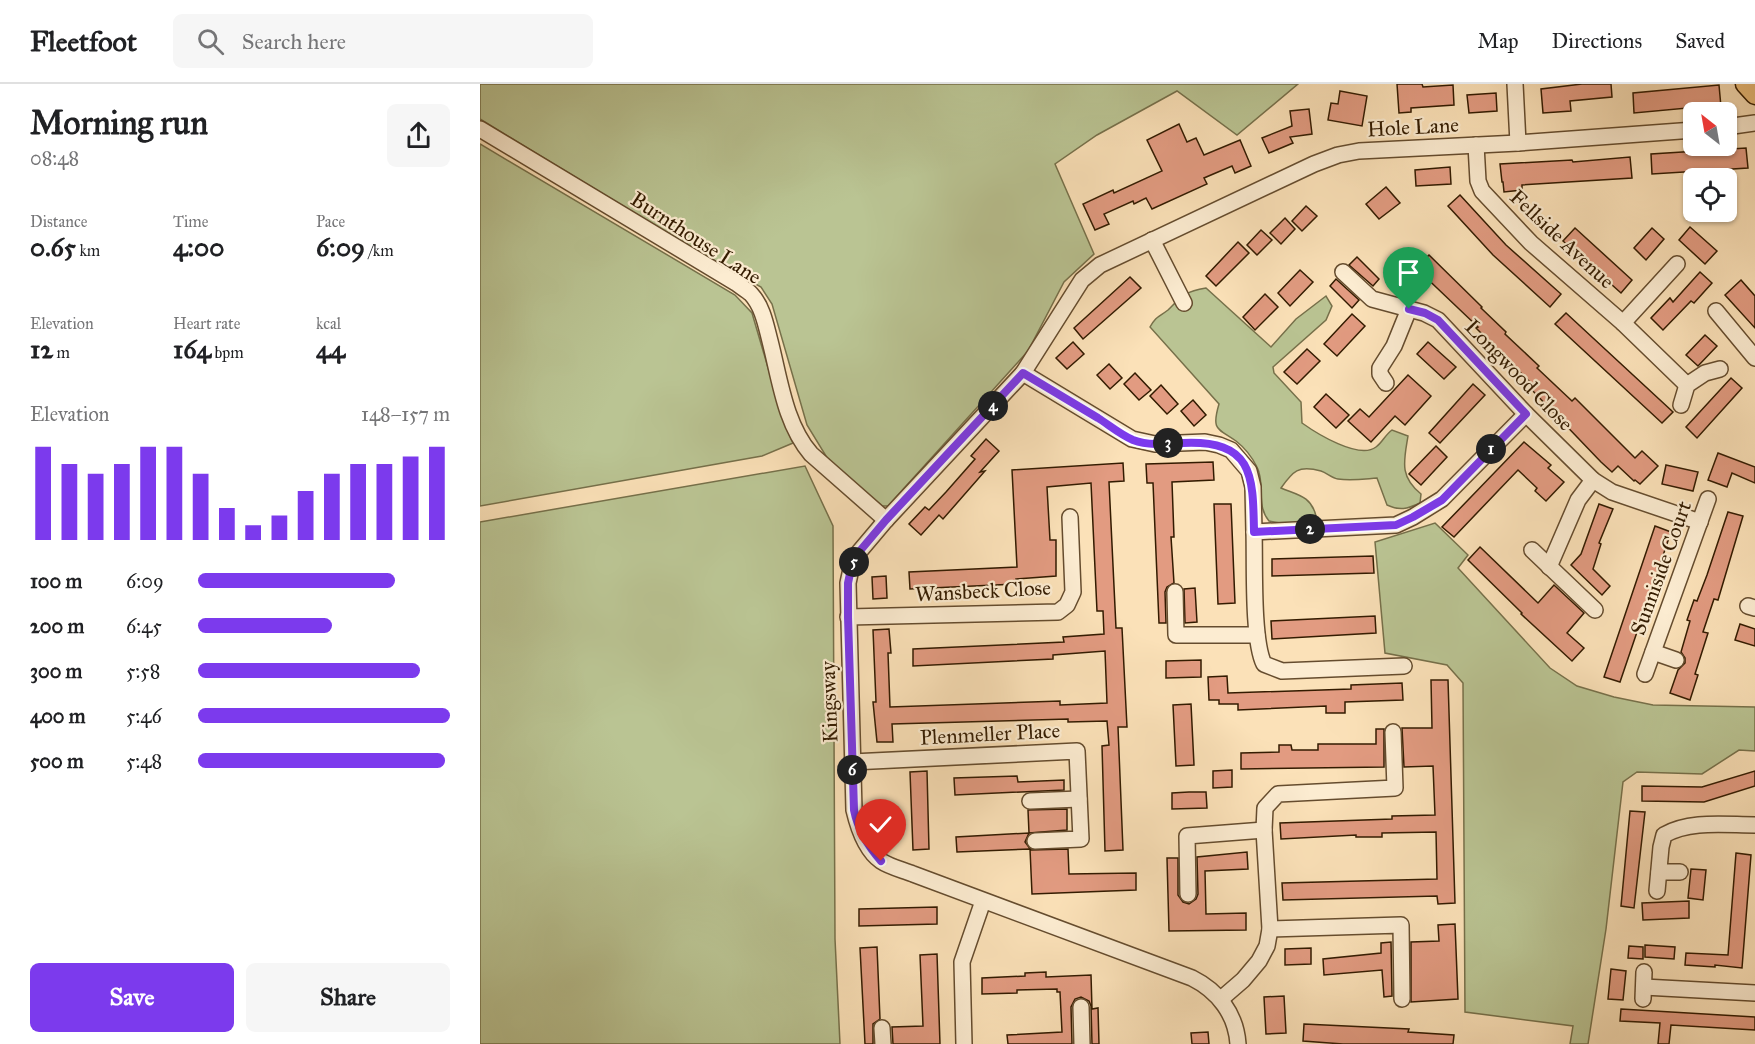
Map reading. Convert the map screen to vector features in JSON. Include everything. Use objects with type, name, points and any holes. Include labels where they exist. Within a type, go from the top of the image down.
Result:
[{"type":"main road","points":[[1745,84],[1755,95]]},
{"type":"street","points":[[1515,84],[1518,143]]},
{"type":"street","points":[[1737,125],[1755,123]]},
{"type":"street","name":"Burnthouse Lane","points":[[480,129],[752,295],[766,323],[788,409],[801,443],[886,520]]},
{"type":"street","name":"Hole Lane","points":[[1152,240],[1338,155],[1359,151],[1518,143],[1683,131]]},
{"type":"street","name":"Fellside Avenue","points":[[1476,145],[1478,181],[1482,191],[1531,243],[1623,323],[1688,385]]},
{"type":"street","points":[[1152,240],[1181,285],[1184,303]]},
{"type":"street","name":"Kingsway","points":[[1152,240],[1100,265],[1082,280],[1023,373],[859,552],[851,569],[848,583],[854,810],[857,825],[870,849],[881,861],[1207,985],[1221,999],[1232,1018],[1238,1035],[1238,1044]]},
{"type":"street","points":[[1623,323],[1677,264]]},
{"type":"street","name":"Longwood Close","points":[[1343,272],[1372,299],[1425,313],[1438,320],[1526,414],[1593,480],[1612,492],[1700,522]]},
{"type":"street","points":[[1386,383],[1380,374],[1380,368],[1394,346],[1409,309]]},
{"type":"street","points":[[1716,311],[1755,358]]},
{"type":"street","points":[[1681,405],[1688,385],[1705,373],[1720,369]]},
{"type":"street","points":[[1023,373],[1132,439],[1155,444],[1205,442],[1219,445],[1231,450],[1249,471],[1253,487],[1257,635],[1259,654],[1264,664],[1282,671],[1404,666]]},
{"type":"street","points":[[1254,532],[1383,526],[1405,521],[1442,500],[1526,414]]},
{"type":"street","points":[[1549,567],[1578,500],[1593,480]]},
{"type":"street","name":"Sunniside Court","points":[[1645,675],[1708,499]]},
{"type":"street","name":"Wansbeck Close","points":[[848,617],[1058,612],[1067,605],[1073,592],[1070,518]]},
{"type":"street","points":[[1532,550],[1595,610]]},
{"type":"street","points":[[1175,592],[1176,635],[1257,635]]},
{"type":"street","name":"Sunniside Court","points":[[1653,651],[1676,660]]},
{"type":"street","points":[[1221,999],[1243,980],[1259,961],[1267,946],[1270,929],[1264,830],[1265,808],[1278,794],[1395,788],[1393,732]]},
{"type":"street","name":"Plenmeller Place","points":[[852,762],[1077,752],[1081,839],[1035,841]]},
{"type":"street","points":[[1030,801],[1079,799]]},
{"type":"street","points":[[1657,891],[1664,835],[1675,829],[1693,825],[1755,825]]},
{"type":"street","points":[[1188,894],[1187,836],[1264,830]]},
{"type":"street","points":[[1659,872],[1680,872]]},
{"type":"street","points":[[964,1044],[962,962],[983,901]]},
{"type":"street","points":[[1270,929],[1401,925],[1402,999]]},
{"type":"street","points":[[1644,986],[1755,993]]},
{"type":"street","points":[[1081,1007],[1082,1044]]},
{"type":"street","points":[[882,1028],[883,1044]]},
{"type":"green space","points":[[480,84],[1298,84],[1237,135],[1177,91],[1097,135],[1055,164],[1094,254],[1064,282],[1028,351],[888,506],[882,506],[829,461],[807,425],[772,304],[761,287],[677,239],[480,119]]},
{"type":"green space","points":[[480,144],[735,295],[752,313],[783,419],[793,443],[762,456],[480,506]]},
{"type":"green space","points":[[1206,288],[1271,347],[1296,319],[1326,296],[1332,306],[1326,320],[1273,367],[1274,373],[1301,402],[1302,423],[1338,444],[1359,450],[1369,450],[1376,447],[1392,430],[1408,436],[1405,453],[1406,474],[1421,494],[1420,503],[1404,508],[1387,505],[1377,478],[1343,480],[1321,471],[1301,469],[1289,477],[1281,488],[1307,500],[1316,516],[1292,525],[1269,521],[1262,508],[1261,480],[1255,463],[1236,441],[1221,431],[1216,424],[1219,404],[1150,327],[1184,295]]},
{"type":"green space","points":[[805,466],[833,526],[835,939],[840,1044],[480,1044],[480,522]]},
{"type":"green space","points":[[1435,523],[1468,555],[1458,568],[1550,668],[1577,686],[1653,705],[1755,707],[1755,751],[1739,750],[1702,774],[1637,772],[1623,782],[1606,929],[1588,1044],[1570,1044],[1573,1026],[1465,1012],[1463,683],[1447,665],[1385,653],[1375,542]]},
{"type":"building","points":[[1397,84],[1422,84],[1423,87],[1453,85],[1454,105],[1411,108],[1411,112],[1399,113]]},
{"type":"building","points":[[1582,84],[1611,84],[1612,97],[1570,101],[1571,111],[1543,113],[1541,89]]},
{"type":"building","points":[[1719,85],[1721,102],[1683,102],[1683,108],[1634,113],[1633,93]]},
{"type":"building","points":[[1340,91],[1367,96],[1362,126],[1328,120],[1331,103],[1338,104]]},
{"type":"building","points":[[1496,93],[1497,111],[1469,113],[1467,95]]},
{"type":"building","points":[[1309,109],[1312,134],[1290,137],[1293,143],[1269,153],[1262,138],[1292,126],[1290,111]]},
{"type":"building","points":[[1179,124],[1187,142],[1196,138],[1204,155],[1240,140],[1251,166],[1235,173],[1232,166],[1204,178],[1207,184],[1152,209],[1146,198],[1134,204],[1133,201],[1104,214],[1109,224],[1095,230],[1083,204],[1162,171],[1147,140]]},
{"type":"building","points":[[1746,148],[1748,168],[1683,168],[1683,172],[1652,174],[1651,154],[1683,152],[1683,156],[1737,156],[1737,149]]},
{"type":"building","points":[[1630,157],[1632,178],[1522,185],[1522,190],[1504,192],[1500,164],[1572,160],[1573,162]]},
{"type":"building","points":[[1450,167],[1451,184],[1416,186],[1415,170]]},
{"type":"building","points":[[1386,187],[1400,203],[1379,219],[1366,204]]},
{"type":"building","points":[[1460,195],[1506,245],[1561,294],[1550,307],[1493,255],[1448,206]]},
{"type":"building","points":[[1306,206],[1317,216],[1302,231],[1292,221]]},
{"type":"building","points":[[1285,218],[1295,229],[1281,244],[1270,233]]},
{"type":"building","points":[[1690,227],[1717,251],[1705,264],[1679,240]]},
{"type":"building","points":[[1575,228],[1632,280],[1621,293],[1563,241]]},
{"type":"building","points":[[1652,228],[1664,239],[1646,260],[1634,248]]},
{"type":"building","points":[[1261,230],[1272,240],[1257,255],[1247,245]]},
{"type":"building","points":[[1238,242],[1249,253],[1216,286],[1206,276]]},
{"type":"building","points":[[1429,255],[1539,366],[1537,368],[1572,401],[1575,398],[1635,458],[1642,451],[1658,466],[1640,484],[1618,466],[1612,472],[1601,462],[1531,389],[1534,386],[1476,328],[1478,327],[1416,268]]},
{"type":"building","points":[[1357,257],[1379,279],[1373,286],[1349,265]]},
{"type":"building","points":[[1300,270],[1313,282],[1290,306],[1278,293]]},
{"type":"building","points":[[1700,272],[1712,283],[1694,303],[1691,301],[1663,330],[1651,318],[1670,298],[1673,302]]},
{"type":"building","points":[[1130,277],[1141,288],[1083,339],[1074,328]]},
{"type":"building","points":[[1336,279],[1359,300],[1352,308],[1330,286]]},
{"type":"building","points":[[1741,280],[1755,296],[1755,328],[1725,295]]},
{"type":"building","points":[[1265,294],[1278,307],[1255,330],[1243,317]]},
{"type":"building","points":[[1566,313],[1673,412],[1662,423],[1555,324]]},
{"type":"building","points":[[1352,314],[1365,326],[1337,356],[1324,344]]},
{"type":"building","points":[[1705,335],[1717,346],[1698,366],[1686,355]]},
{"type":"building","points":[[1073,342],[1084,354],[1067,369],[1056,358]]},
{"type":"building","points":[[1428,342],[1456,367],[1444,379],[1417,354]]},
{"type":"building","points":[[1307,349],[1320,361],[1297,384],[1284,372]]},
{"type":"building","points":[[1109,364],[1122,378],[1110,389],[1097,375]]},
{"type":"building","points":[[1135,373],[1151,390],[1139,400],[1124,384]]},
{"type":"building","points":[[1408,375],[1431,396],[1405,425],[1395,416],[1371,442],[1348,421],[1360,409],[1369,417]]},
{"type":"building","points":[[1731,378],[1742,388],[1697,438],[1686,427]]},
{"type":"building","points":[[1473,384],[1485,395],[1440,443],[1429,433]]},
{"type":"building","points":[[1161,385],[1178,404],[1167,414],[1150,396]]},
{"type":"building","points":[[1326,394],[1349,415],[1336,428],[1314,407]]},
{"type":"building","points":[[1193,400],[1206,415],[1194,426],[1181,411]]},
{"type":"building","points":[[986,439],[999,451],[980,472],[985,471],[943,519],[939,515],[921,535],[909,524],[925,507],[929,510],[946,492],[975,459],[971,456]]},
{"type":"building","points":[[1524,442],[1551,465],[1548,468],[1564,482],[1546,501],[1535,491],[1537,488],[1518,470],[1454,537],[1442,527]]},
{"type":"building","points":[[1436,446],[1447,457],[1421,485],[1409,474]]},
{"type":"building","points":[[1718,453],[1755,467],[1755,483],[1732,473],[1727,487],[1708,480]]},
{"type":"building","points":[[1213,462],[1214,480],[1172,482],[1174,537],[1171,537],[1174,583],[1167,587],[1165,592],[1166,623],[1159,623],[1153,483],[1147,483],[1146,464]]},
{"type":"building","points":[[1123,463],[1124,481],[1109,482],[1116,628],[1122,628],[1127,727],[1118,727],[1123,850],[1105,851],[1102,746],[1109,745],[1107,721],[1068,722],[1068,719],[892,724],[893,742],[877,742],[873,702],[876,702],[873,630],[889,629],[890,707],[1060,701],[1060,705],[1107,703],[1105,651],[1053,655],[1053,659],[913,666],[913,649],[1064,642],[1063,637],[1104,634],[1103,611],[1097,611],[1091,483],[1047,487],[1050,540],[1056,540],[1056,576],[1016,579],[1016,584],[910,589],[909,572],[1017,567],[1012,470]]},
{"type":"building","points":[[1666,465],[1698,472],[1693,491],[1662,484]]},
{"type":"building","points":[[1214,504],[1231,504],[1235,603],[1218,604]]},
{"type":"building","points":[[1599,504],[1613,509],[1599,543],[1601,544],[1593,569],[1610,586],[1602,595],[1571,565],[1581,554]]},
{"type":"building","points":[[1728,512],[1743,516],[1718,600],[1714,599],[1703,632],[1708,633],[1695,674],[1698,675],[1690,700],[1670,693],[1678,670],[1685,663],[1681,652],[1690,621],[1687,620],[1707,575]]},
{"type":"building","points":[[1655,526],[1671,532],[1620,682],[1604,677]]},
{"type":"building","points":[[1480,547],[1538,603],[1554,585],[1584,613],[1567,633],[1584,648],[1572,661],[1521,614],[1468,560]]},
{"type":"building","points":[[1373,556],[1374,573],[1272,576],[1272,559]]},
{"type":"building","points":[[886,576],[887,598],[873,599],[872,577]]},
{"type":"building","points":[[1195,588],[1197,622],[1185,623],[1184,589]]},
{"type":"building","points":[[1375,616],[1376,633],[1272,639],[1271,621]]},
{"type":"building","points":[[1740,624],[1755,629],[1755,646],[1735,640]]},
{"type":"building","points":[[1201,660],[1201,677],[1166,678],[1166,661]]},
{"type":"building","points":[[1227,676],[1228,693],[1351,689],[1351,685],[1402,683],[1403,700],[1345,702],[1345,713],[1326,713],[1326,706],[1238,710],[1238,704],[1219,704],[1219,700],[1209,700],[1208,677]]},
{"type":"building","points":[[1431,680],[1448,680],[1455,903],[1438,904],[1437,896],[1283,900],[1282,883],[1437,879],[1436,832],[1382,833],[1382,837],[1356,837],[1356,835],[1281,839],[1280,823],[1435,815],[1433,766],[1404,767],[1402,728],[1432,728]]},
{"type":"building","points":[[1191,704],[1194,765],[1176,766],[1173,705]]},
{"type":"building","points":[[1376,729],[1384,729],[1384,767],[1241,769],[1241,753],[1279,752],[1279,745],[1291,745],[1292,750],[1318,750],[1318,744],[1376,744]]},
{"type":"building","points":[[1232,770],[1232,787],[1213,788],[1213,771]]},
{"type":"building","points":[[927,771],[929,849],[913,850],[910,772]]},
{"type":"building","points":[[1755,771],[1755,786],[1704,802],[1642,801],[1642,786],[1702,787]]},
{"type":"building","points":[[1017,776],[1018,782],[1064,780],[1064,790],[955,795],[954,778]]},
{"type":"building","points":[[1206,792],[1207,808],[1172,809],[1172,793]]},
{"type":"building","points":[[1067,809],[1067,830],[1029,833],[1028,810]]},
{"type":"building","points":[[1630,811],[1645,812],[1634,908],[1621,906]]},
{"type":"building","points":[[1029,833],[1025,842],[1031,850],[1068,849],[1069,874],[1136,873],[1136,890],[1032,894],[1030,849],[957,852],[956,837]]},
{"type":"building","points":[[1247,852],[1248,869],[1205,871],[1206,914],[1246,913],[1246,930],[1169,931],[1167,858],[1178,858],[1178,895],[1183,902],[1189,904],[1196,899],[1198,894],[1197,857]]},
{"type":"building","points":[[1736,853],[1751,855],[1742,968],[1685,965],[1686,953],[1728,955]]},
{"type":"building","points":[[1691,869],[1706,870],[1703,900],[1688,898]]},
{"type":"building","points":[[1689,901],[1689,918],[1643,920],[1642,903]]},
{"type":"building","points":[[937,907],[937,924],[859,926],[859,909]]},
{"type":"building","points":[[1455,924],[1458,999],[1411,1002],[1411,942],[1439,941],[1438,925]]},
{"type":"building","points":[[1391,942],[1392,996],[1384,997],[1382,970],[1324,975],[1323,959],[1381,953],[1381,943]]},
{"type":"building","points":[[1645,945],[1675,947],[1674,959],[1645,957]]},
{"type":"building","points":[[1629,946],[1643,947],[1643,959],[1628,958]]},
{"type":"building","points":[[877,947],[880,1019],[873,1024],[873,1044],[865,1044],[860,948]]},
{"type":"building","points":[[1311,948],[1311,964],[1285,965],[1285,949]]},
{"type":"building","points":[[937,954],[940,1044],[893,1044],[892,1027],[923,1026],[920,955]]},
{"type":"building","points":[[1611,969],[1626,971],[1623,1000],[1608,999]]},
{"type":"building","points":[[1046,972],[1046,977],[1091,975],[1092,1009],[1098,1008],[1099,1044],[1092,1044],[1091,1006],[1089,1001],[1081,997],[1075,999],[1071,1007],[1072,1044],[1008,1044],[1007,1035],[1062,1032],[1060,992],[1057,992],[1057,989],[1017,990],[1017,993],[982,994],[982,978],[1025,976],[1025,973]]},
{"type":"building","points":[[1284,996],[1286,1033],[1266,1034],[1264,997]]},
{"type":"building","points":[[1621,1009],[1755,1017],[1755,1030],[1671,1025],[1669,1044],[1658,1044],[1660,1023],[1620,1021]]},
{"type":"building","points":[[1304,1024],[1409,1029],[1408,1032],[1454,1035],[1453,1044],[1343,1044],[1303,1041]]},
{"type":"building","points":[[1208,1032],[1209,1044],[1192,1044],[1191,1033]]},
{"type":"route","points":[[881,861],[870,849],[857,825],[854,810],[848,617],[848,583],[851,569],[859,552],[886,520],[1023,373],[1132,439],[1155,444],[1205,442],[1231,450],[1249,471],[1253,487],[1254,532],[1396,525],[1442,500],[1526,414],[1438,320],[1425,313],[1409,309]]}]
